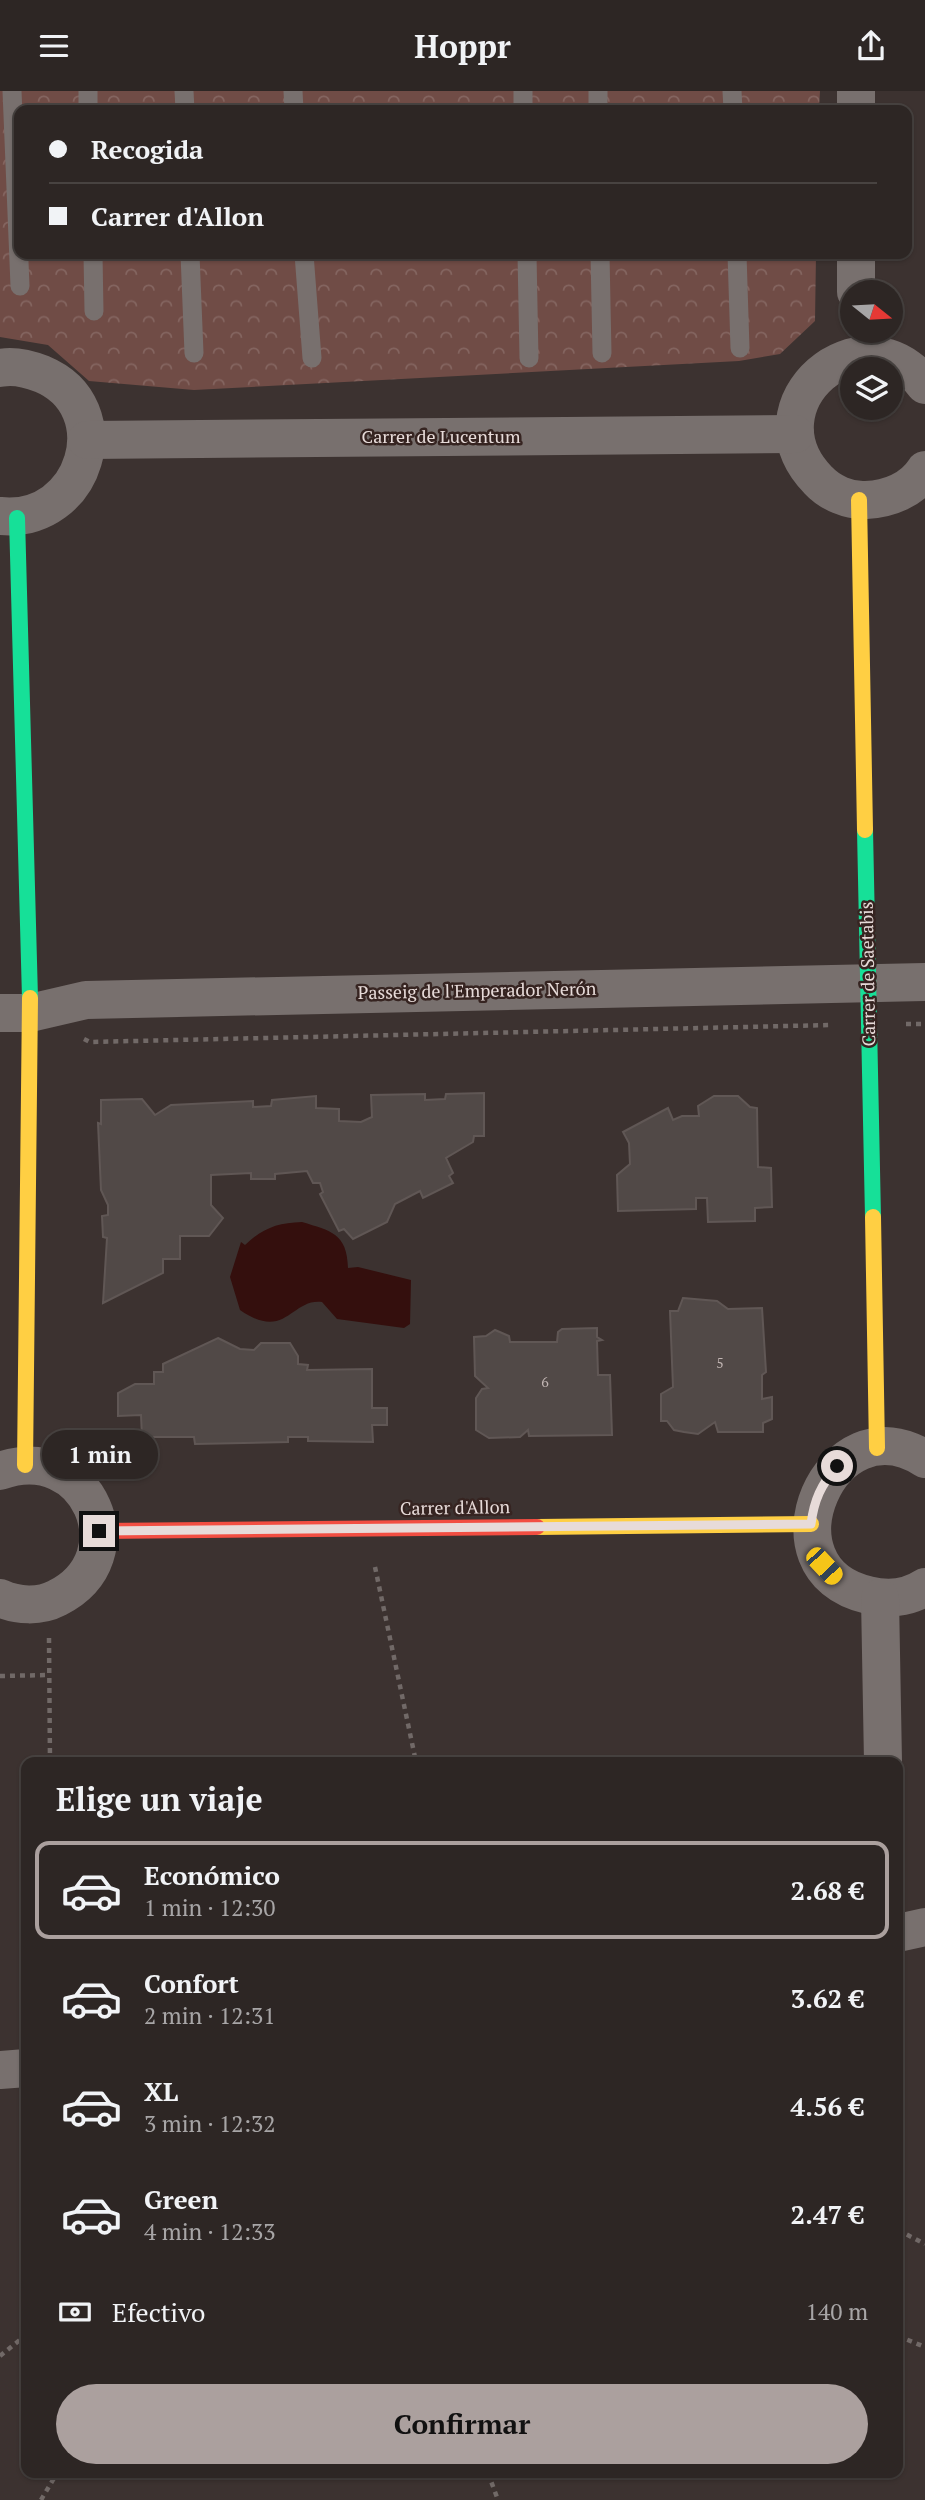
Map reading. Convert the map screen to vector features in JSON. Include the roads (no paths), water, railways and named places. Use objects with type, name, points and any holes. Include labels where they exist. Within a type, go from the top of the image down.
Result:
[{"type":"street","points":[[856,259],[856,280]]},
{"type":"street","points":[[925,385],[917,374],[899,362],[878,356],[856,343],[817,374],[804,392],[796,412],[795,434],[804,462],[822,485],[840,495],[859,500],[882,499],[904,490],[925,470]]},
{"type":"street","points":[[0,368],[29,369],[51,378],[70,395],[82,416],[87,440],[79,473],[59,501],[39,513],[8,517],[15,1013],[12,1468],[47,1466],[67,1475],[84,1490],[95,1510],[99,1531],[96,1554],[86,1575],[70,1591],[49,1602],[26,1605],[0,1598]]},
{"type":"street","name":"Carrer de Lucentum","points":[[87,440],[795,434]]},
{"type":"street","name":"Carrer de Saetabis","points":[[859,500],[877,1448]]},
{"type":"street","name":"Passeig de l'Emperador Nerón","points":[[15,1013],[86,1000],[925,982]]},
{"type":"street","points":[[925,1459],[897,1448],[877,1448],[855,1454],[837,1466],[823,1483],[814,1502],[811,1524],[815,1546],[824,1566],[839,1582],[859,1593],[880,1598],[902,1597],[925,1587]]},
{"type":"street","name":"Carrer d'Allon","points":[[99,1531],[811,1524]]},
{"type":"street","points":[[880,1598],[883,1757]]},
{"type":"street","points":[[903,1932],[925,1927]]},
{"type":"street","points":[[0,2070],[21,2068]]},
{"type":"lane","points":[[12,91],[14,140]]},
{"type":"lane","points":[[19,259],[20,286]]},
{"type":"lane","points":[[93,259],[94,311]]},
{"type":"lane","points":[[190,259],[194,353]]},
{"type":"lane","points":[[304,259],[312,358]]},
{"type":"lane","points":[[527,259],[529,358]]},
{"type":"lane","points":[[600,259],[602,353]]},
{"type":"lane","points":[[737,259],[740,348]]}]
